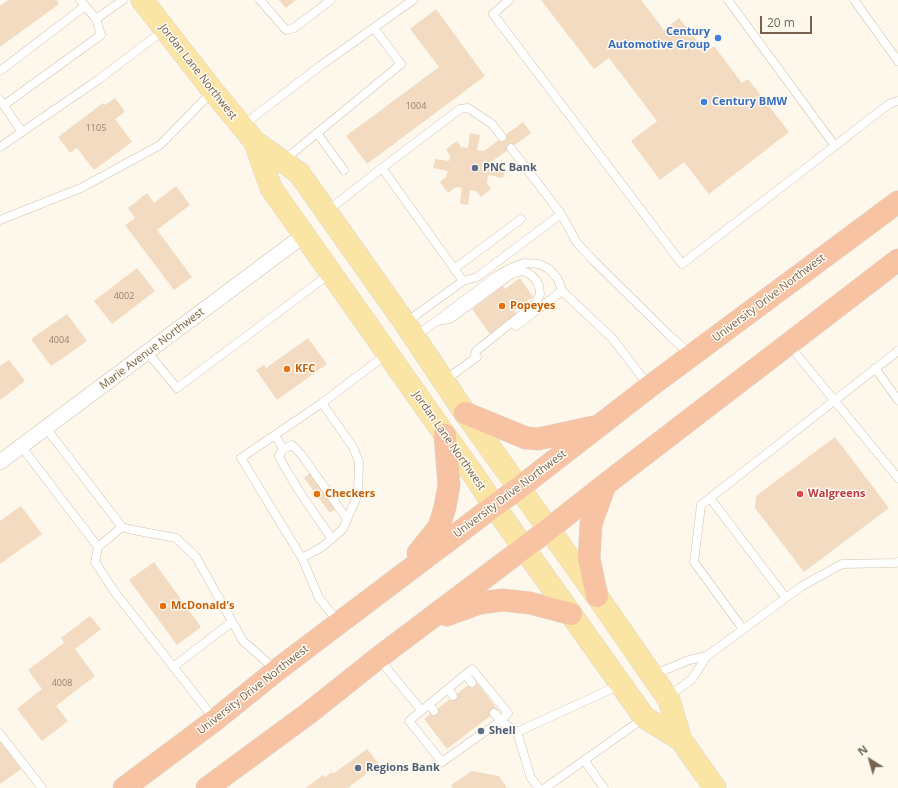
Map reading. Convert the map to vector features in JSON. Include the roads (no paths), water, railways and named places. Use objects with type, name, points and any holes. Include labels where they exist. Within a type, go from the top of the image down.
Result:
[{"type":"highway","name":"University Drive Northwest","points":[[124,788],[277,670],[519,488],[649,387],[898,202]]},
{"type":"highway","points":[[217,783],[898,260]]},
{"type":"highway","points":[[465,413],[526,438],[538,439],[598,426]]},
{"type":"highway","points":[[396,580],[439,527],[450,485],[445,435]]},
{"type":"highway","points":[[597,596],[589,559],[591,524],[606,484]]},
{"type":"highway","points":[[425,623],[480,603],[502,600],[530,603],[571,614]]},
{"type":"main road","name":"Jordan Lane Northwest","points":[[142,0],[248,134],[299,173],[410,331],[465,413],[597,596],[669,700],[681,740],[714,788]]},
{"type":"main road","name":"Jordan Lane Northwest","points":[[248,134],[271,188],[644,718],[681,740]]},
{"type":"street","name":"Marie Avenue Northwest","points":[[0,462],[304,235]]},
{"type":"lane","points":[[96,20],[123,0]]},
{"type":"lane","points":[[260,0],[286,30],[294,28],[331,0]]},
{"type":"lane","points":[[248,134],[320,66],[413,0]]},
{"type":"lane","points":[[509,0],[493,14],[682,264],[889,104],[898,101]]},
{"type":"lane","points":[[728,0],[835,146]]},
{"type":"lane","points":[[854,0],[898,61]]},
{"type":"lane","points":[[0,71],[82,3],[96,20],[101,35],[2,103],[22,132]]},
{"type":"lane","points":[[283,162],[401,64],[374,28]]},
{"type":"lane","points":[[0,147],[98,80],[164,29]]},
{"type":"lane","points":[[0,220],[81,188],[160,145],[213,91]]},
{"type":"lane","points":[[326,212],[460,109],[468,108],[492,124],[502,137]]},
{"type":"lane","points":[[317,133],[344,170]]},
{"type":"lane","points":[[511,148],[561,214],[577,243],[692,356]]},
{"type":"lane","points":[[382,168],[463,281]]},
{"type":"lane","points":[[410,331],[463,281],[477,277],[561,214]]},
{"type":"lane","points":[[454,269],[521,219]]},
{"type":"lane","points":[[435,321],[495,277],[509,269],[524,262],[540,264],[549,269],[558,279],[562,291],[612,338],[649,387]]},
{"type":"lane","points":[[410,331],[435,321],[450,319],[510,275],[524,271],[531,275],[539,286],[540,294],[536,303],[476,351],[474,359]]},
{"type":"lane","points":[[147,352],[177,388],[331,273]]},
{"type":"lane","points":[[444,381],[562,291]]},
{"type":"lane","points":[[788,344],[898,478]]},
{"type":"lane","points":[[743,629],[694,562],[701,505],[898,351]]},
{"type":"lane","points":[[339,623],[320,598],[302,558],[241,458],[322,404],[388,354]]},
{"type":"lane","points":[[875,368],[898,400]]},
{"type":"lane","points":[[302,558],[322,548],[342,529],[358,494],[359,462],[353,447],[322,404]]},
{"type":"lane","points":[[46,428],[122,527],[176,538],[196,557],[243,641],[277,670]]},
{"type":"lane","points":[[275,435],[283,449]]},
{"type":"lane","points":[[332,538],[299,491],[284,466],[279,456],[283,449],[292,445],[301,454],[347,519]]},
{"type":"lane","points":[[22,446],[98,547]]},
{"type":"lane","points":[[710,498],[786,598]]},
{"type":"lane","points":[[122,527],[98,547],[95,562],[114,591],[214,720]]},
{"type":"lane","points":[[667,698],[692,679],[707,656],[802,586],[842,564],[898,562]]},
{"type":"lane","points":[[173,667],[232,622]]},
{"type":"lane","points":[[652,676],[689,660],[707,656]]},
{"type":"lane","points":[[378,658],[421,710]]},
{"type":"lane","points":[[472,669],[508,713],[501,721],[483,733],[460,744],[442,762],[409,721],[429,704],[472,669]]},
{"type":"lane","points":[[466,675],[472,683]]},
{"type":"lane","points":[[517,732],[621,685]]},
{"type":"lane","points":[[448,689],[453,696]]},
{"type":"lane","points":[[429,704],[434,711]]},
{"type":"lane","points":[[494,713],[501,721],[517,732],[531,778],[539,788]]},
{"type":"lane","points":[[545,788],[644,718]]},
{"type":"lane","points":[[477,726],[483,733]]},
{"type":"lane","points":[[0,734],[42,788]]},
{"type":"lane","points":[[584,760],[604,788]]},
{"type":"place","name":"Century Automotive Group","points":[[718,38]]},
{"type":"place","name":"Century BMW","points":[[704,102]]},
{"type":"place","name":"PNC Bank","points":[[475,168]]},
{"type":"place","name":"Popeyes","points":[[502,306]]},
{"type":"place","name":"KFC","points":[[287,369]]},
{"type":"place","name":"Checkers","points":[[317,494]]},
{"type":"place","name":"Walgreens","points":[[800,494]]},
{"type":"place","name":"McDonald's","points":[[163,606]]},
{"type":"place","name":"Shell","points":[[481,731]]},
{"type":"place","name":"Regions Bank","points":[[358,768]]}]
